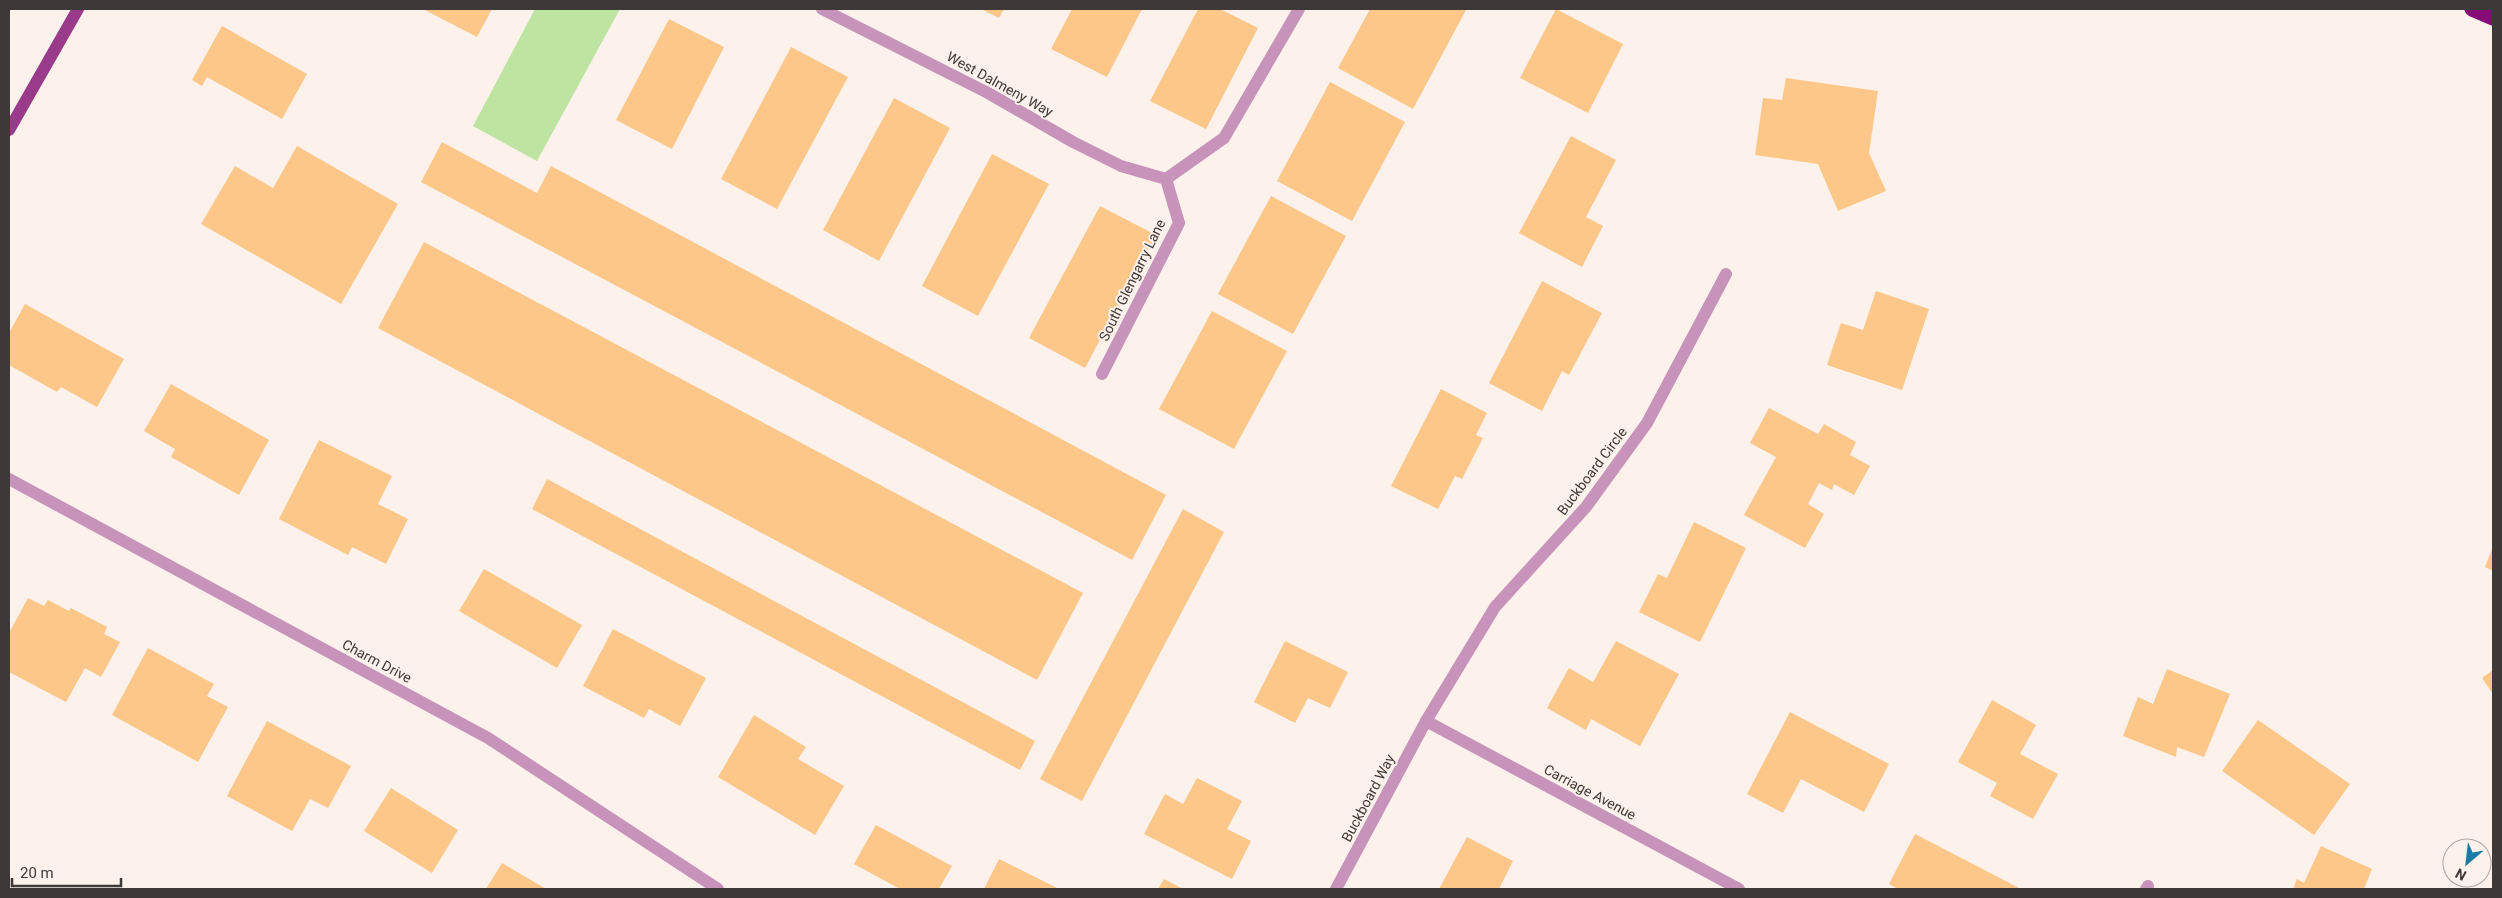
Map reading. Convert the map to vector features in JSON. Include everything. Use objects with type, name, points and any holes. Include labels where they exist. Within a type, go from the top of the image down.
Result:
[{"type":"highway","points":[[2472,9],[2493,18]]},
{"type":"main road","points":[[9,130],[78,9]]},
{"type":"street","name":"West Dalmeny Way","points":[[822,9],[988,93],[1073,142],[1121,166],[1166,179]]},
{"type":"street","points":[[1166,179],[1224,138],[1299,9]]},
{"type":"street","name":"South Glengarry Lane","points":[[1102,374],[1179,223],[1166,179]]},
{"type":"street","name":"Buckboard Circle","points":[[1426,722],[1495,607],[1586,507],[1647,423],[1726,274]]},
{"type":"street","name":"Charm Drive","points":[[9,480],[488,738],[718,889]]},
{"type":"street","name":"Buckboard Way","points":[[1336,889],[1426,722]]},
{"type":"street","name":"Carriage Avenue","points":[[1426,722],[1739,889]]},
{"type":"green space","points":[[535,9],[620,9],[537,161],[473,126]]},
{"type":"building","points":[[423,9],[492,9],[477,37]]},
{"type":"building","points":[[981,9],[1004,9],[999,18]]},
{"type":"building","points":[[1072,9],[1142,9],[1107,77],[1051,49]]},
{"type":"building","points":[[1198,9],[1220,9],[1258,28],[1206,129],[1150,101]]},
{"type":"building","points":[[1370,9],[1466,10],[1413,109],[1338,68]]},
{"type":"building","points":[[1556,9],[1623,44],[1588,113],[1520,78]]},
{"type":"building","points":[[669,19],[724,47],[672,149],[616,120]]},
{"type":"building","points":[[222,26],[307,74],[282,119],[207,77],[202,86],[192,80]]},
{"type":"building","points":[[791,47],[848,77],[777,209],[721,179]]},
{"type":"building","points":[[1786,78],[1878,91],[1869,153],[1886,191],[1838,211],[1818,164],[1755,155],[1763,98],[1782,100]]},
{"type":"building","points":[[1330,82],[1405,122],[1352,221],[1277,181]]},
{"type":"building","points":[[894,98],[950,128],[879,261],[823,230]]},
{"type":"building","points":[[1571,136],[1616,160],[1586,217],[1603,226],[1582,267],[1519,233]]},
{"type":"building","points":[[442,142],[537,193],[551,166],[1166,495],[1132,560],[421,182]]},
{"type":"building","points":[[297,146],[398,204],[341,304],[201,224],[235,166],[273,188]]},
{"type":"building","points":[[992,154],[1049,184],[978,316],[922,286]]},
{"type":"building","points":[[1271,196],[1346,236],[1293,334],[1218,294]]},
{"type":"building","points":[[1100,206],[1156,235],[1085,368],[1029,338]]},
{"type":"building","points":[[424,242],[1083,593],[1037,680],[378,328]]},
{"type":"building","points":[[1542,281],[1602,313],[1569,375],[1562,371],[1542,411],[1489,383]]},
{"type":"building","points":[[1876,291],[1929,309],[1902,390],[1827,365],[1841,323],[1863,330]]},
{"type":"building","points":[[25,304],[124,359],[97,407],[61,387],[57,392],[9,365],[9,333]]},
{"type":"building","points":[[1212,311],[1287,351],[1234,449],[1159,409]]},
{"type":"building","points":[[171,384],[269,440],[239,495],[171,457],[175,449],[144,431]]},
{"type":"building","points":[[1441,389],[1487,413],[1476,435],[1483,438],[1462,479],[1455,476],[1438,509],[1391,486]]},
{"type":"building","points":[[1769,408],[1818,434],[1824,424],[1856,442],[1850,455],[1870,466],[1854,495],[1834,484],[1832,490],[1819,483],[1808,504],[1824,514],[1805,548],[1744,515],[1776,457],[1750,443]]},
{"type":"building","points":[[319,440],[392,476],[378,504],[408,519],[386,564],[352,547],[348,555],[279,519]]},
{"type":"building","points":[[547,479],[1035,741],[1020,770],[532,509]]},
{"type":"building","points":[[1183,509],[1224,532],[1082,801],[1040,779]]},
{"type":"building","points":[[1694,522],[1746,548],[1700,642],[1639,612],[1658,574],[1667,578]]},
{"type":"building","points":[[2493,547],[2493,571],[2485,567]]},
{"type":"building","points":[[484,569],[582,625],[557,668],[459,611]]},
{"type":"building","points":[[28,598],[44,606],[48,600],[69,611],[71,608],[107,627],[104,634],[120,642],[101,677],[85,668],[66,702],[9,672],[9,633]]},
{"type":"building","points":[[613,629],[706,678],[680,726],[649,709],[644,718],[583,686]]},
{"type":"building","points":[[1285,641],[1348,672],[1330,708],[1308,698],[1295,723],[1254,702]]},
{"type":"building","points":[[1616,641],[1679,674],[1640,746],[1591,719],[1586,730],[1547,708],[1569,668],[1593,682]]},
{"type":"building","points":[[148,648],[214,684],[207,696],[228,707],[198,762],[112,715]]},
{"type":"building","points":[[2167,669],[2230,694],[2204,757],[2177,747],[2176,757],[2123,736],[2138,697],[2153,704]]},
{"type":"building","points":[[2493,670],[2493,694],[2482,678]]},
{"type":"building","points":[[1992,700],[2036,725],[2020,754],[2058,774],[2033,819],[1990,796],[1997,783],[1958,762]]},
{"type":"building","points":[[1790,712],[1889,764],[1864,812],[1801,779],[1783,813],[1747,794]]},
{"type":"building","points":[[754,715],[806,747],[798,759],[844,786],[815,835],[718,777]]},
{"type":"building","points":[[2258,720],[2350,784],[2314,835],[2222,771]]},
{"type":"building","points":[[267,721],[351,766],[328,808],[310,799],[292,831],[227,796]]},
{"type":"building","points":[[1197,778],[1242,801],[1227,829],[1251,841],[1232,879],[1144,834],[1165,794],[1183,804]]},
{"type":"building","points":[[391,788],[458,830],[432,873],[364,831]]},
{"type":"building","points":[[876,825],[952,866],[939,889],[900,889],[854,864]]},
{"type":"building","points":[[1915,834],[2021,889],[1898,889],[1889,884]]},
{"type":"building","points":[[1467,837],[1513,861],[1499,889],[1439,889]]},
{"type":"building","points":[[2321,846],[2372,869],[2364,889],[2293,889],[2297,879],[2304,883]]},
{"type":"building","points":[[999,859],[1059,889],[984,889]]},
{"type":"building","points":[[502,863],[546,889],[486,889]]},
{"type":"building","points":[[1164,879],[1183,889],[1158,889]]}]
